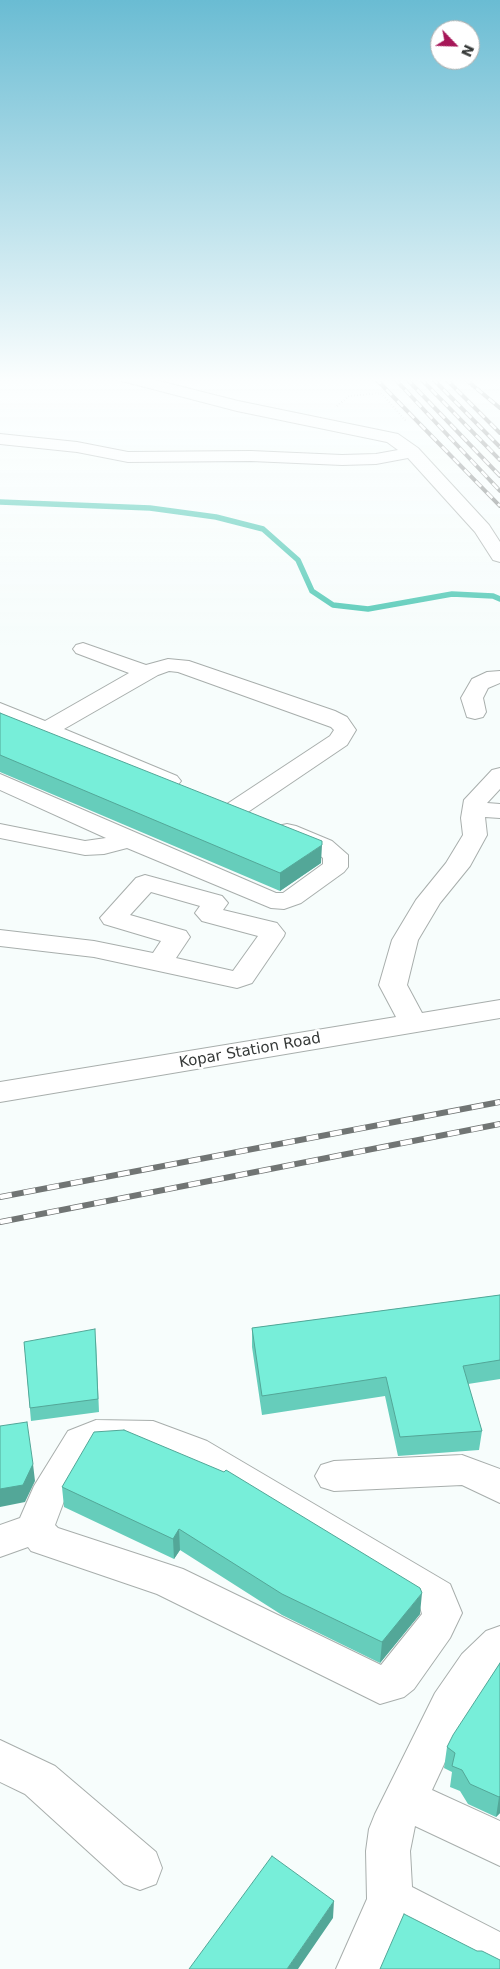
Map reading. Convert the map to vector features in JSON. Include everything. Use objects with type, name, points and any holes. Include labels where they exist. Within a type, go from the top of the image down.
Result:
[{"type":"street","points":[[428,470],[482,529],[500,556]]},
{"type":"street","points":[[83,649],[146,672]]},
{"type":"street","points":[[0,782],[271,900],[284,901],[292,898],[335,867],[336,856],[323,846],[227,806],[339,740],[346,730],[339,722],[327,716],[181,666],[168,664],[146,672],[46,730]]},
{"type":"street","points":[[475,712],[472,698],[480,684],[500,677]]},
{"type":"street","points":[[0,710],[191,790]]},
{"type":"street","points":[[413,1022],[392,984],[406,940],[429,900],[457,866],[475,835],[487,810],[476,800],[500,775]]},
{"type":"street","points":[[0,832],[85,848],[104,847],[128,839]]},
{"type":"street","points":[[0,938],[118,954],[237,980],[242,977],[272,933],[268,929],[211,916],[208,913],[215,903],[213,901],[143,884],[113,918],[174,936],[177,940],[160,962]]},
{"type":"street","points":[[118,954],[130,940],[162,932]]},
{"type":"street","name":"Kopar Station Road","points":[[0,1092],[500,1009]]},
{"type":"street","points":[[96,1434],[153,1435],[194,1451],[436,1596],[442,1613],[436,1626],[399,1676],[389,1684],[380,1685],[169,1581],[45,1540],[17,1535],[47,1496],[81,1441],[96,1434]]},
{"type":"street","points":[[334,1476],[462,1470],[483,1477],[500,1488]]},
{"type":"street","points":[[359,1969],[390,1900],[388,1851],[391,1829],[407,1800],[450,1706],[476,1667],[500,1644]]},
{"type":"street","points":[[0,1760],[40,1780],[140,1868]]},
{"type":"street","points":[[407,1800],[500,1844]]},
{"type":"street","points":[[390,1900],[500,1957]]},
{"type":"building","points":[[0,713],[322,841],[322,845],[280,873],[0,755]]},
{"type":"building","points":[[500,1295],[500,1360],[463,1366],[482,1431],[400,1437],[386,1377],[262,1396],[252,1328]]},
{"type":"building","points":[[95,1329],[98,1399],[30,1408],[24,1342]]},
{"type":"building","points":[[27,1422],[33,1464],[23,1485],[0,1489],[0,1426]]},
{"type":"building","points":[[124,1430],[224,1472],[226,1470],[420,1588],[422,1593],[382,1642],[282,1594],[179,1529],[173,1539],[62,1487],[94,1432]]},
{"type":"building","points":[[500,1663],[499,1797],[470,1784],[462,1770],[452,1766],[455,1753],[447,1747]]},
{"type":"building","points":[[272,1856],[334,1901],[287,1969],[189,1969]]},
{"type":"building","points":[[404,1914],[477,1951],[482,1951],[500,1960],[500,1969],[380,1969]]},
{"type":"waterway","points":[[0,502],[150,508],[216,517],[263,529],[298,560],[312,591],[333,605],[368,609],[452,594],[493,596],[500,599]]},
{"type":"railway","points":[[465,470],[500,506]]},
{"type":"railway","points":[[480,470],[500,491]]},
{"type":"railway","points":[[494,470],[500,476]]},
{"type":"railway","points":[[0,1197],[500,1102]]},
{"type":"railway","points":[[0,1222],[500,1124]]}]
